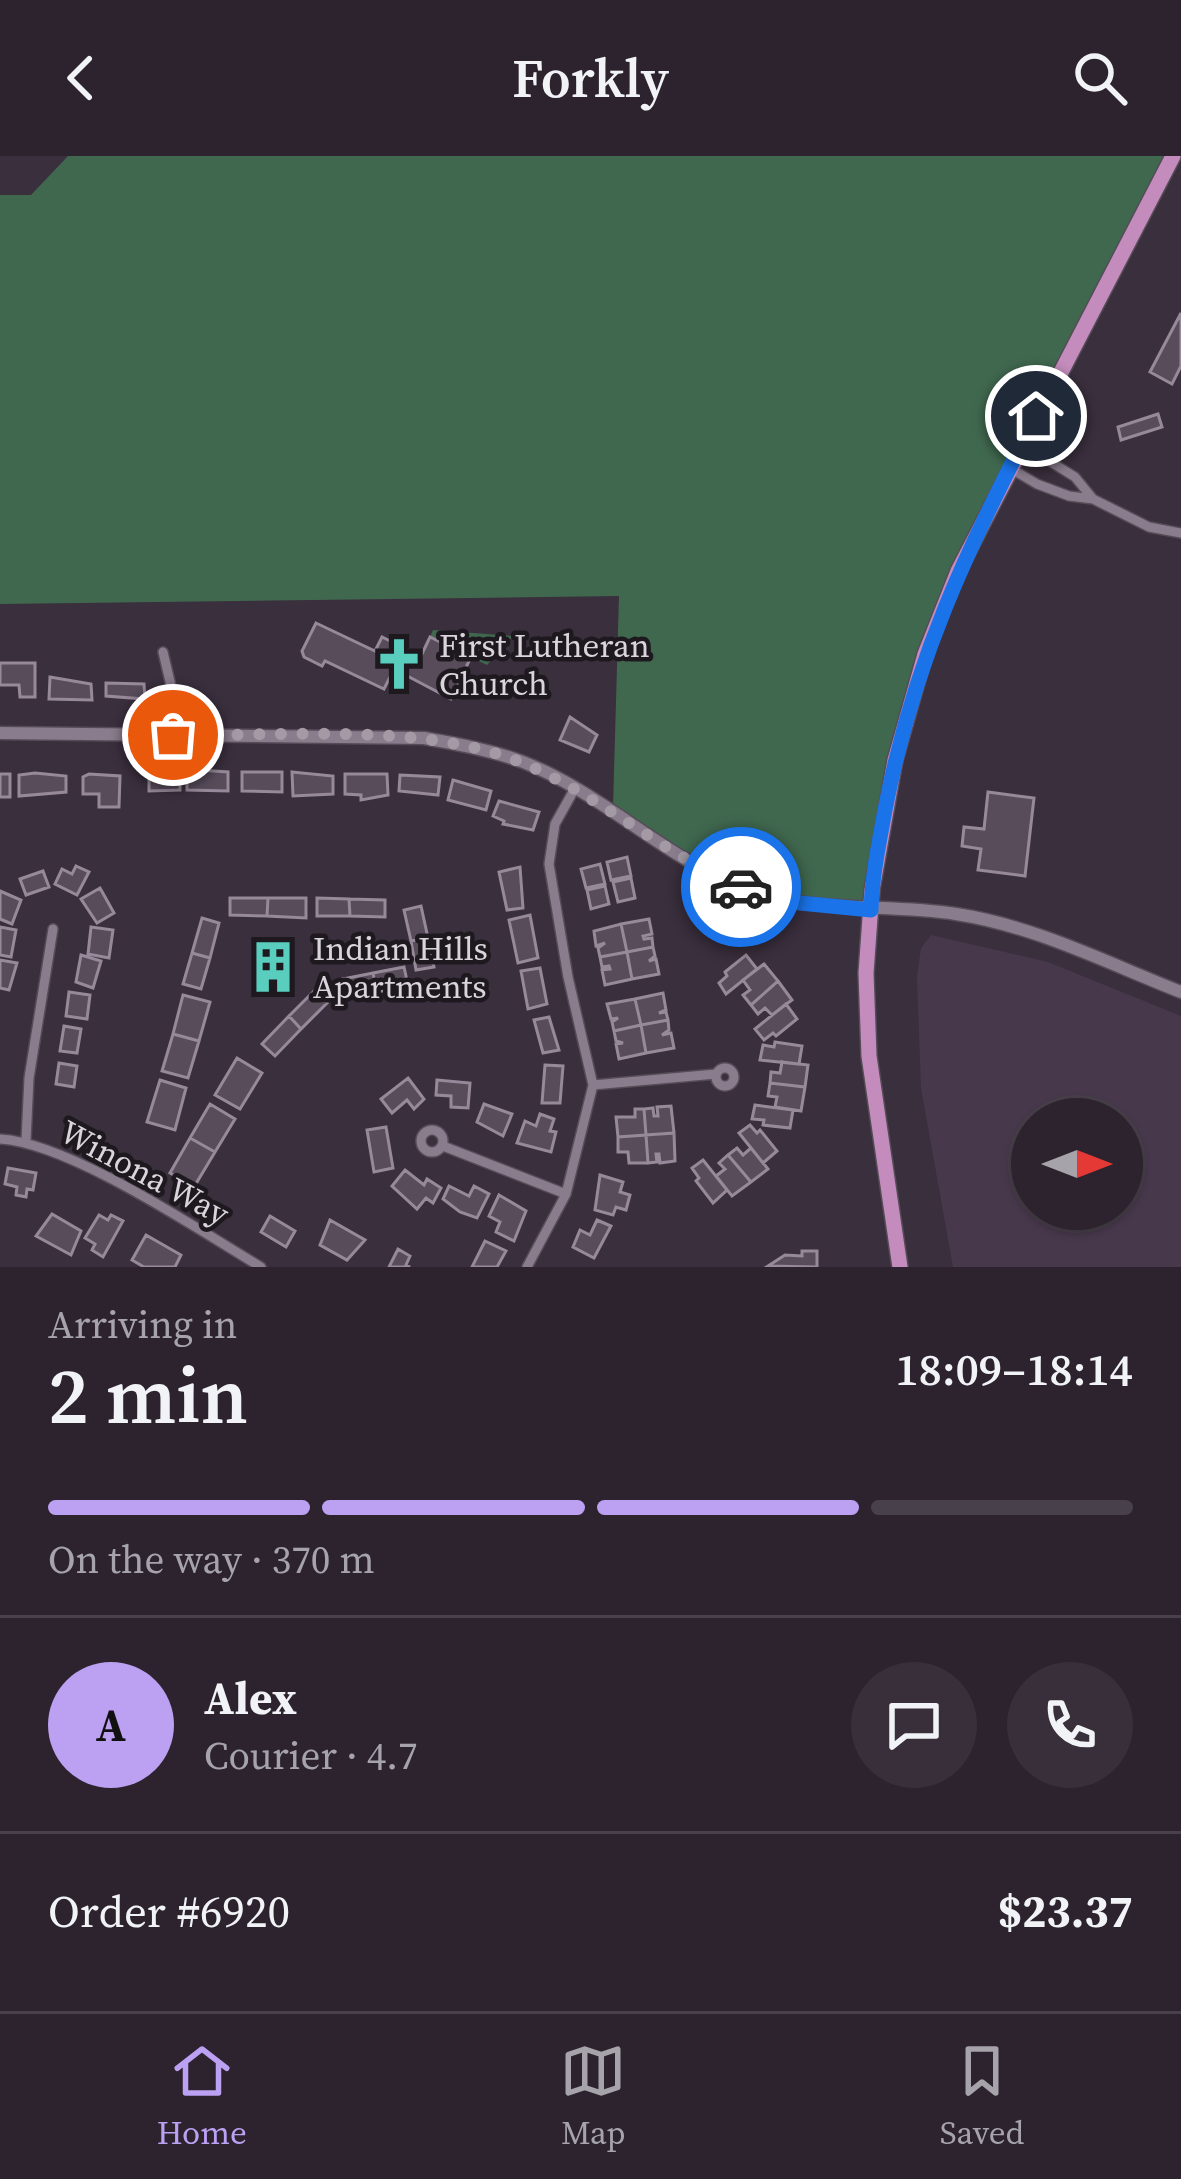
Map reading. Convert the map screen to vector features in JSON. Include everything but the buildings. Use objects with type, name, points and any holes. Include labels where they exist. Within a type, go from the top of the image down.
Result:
[{"type":"main road","points":[[900,1267],[868,1056],[866,973],[895,760],[925,654],[958,571],[1173,156]]},
{"type":"street","points":[[1022,444],[1075,477],[1093,500]]},
{"type":"street","points":[[1010,468],[1069,496],[1093,500],[1148,526],[1181,533]]},
{"type":"street","points":[[163,652],[172,690],[173,735]]},
{"type":"street","points":[[0,733],[424,738],[523,763],[709,874],[746,889],[800,903],[923,910],[986,920],[1072,946],[1181,992]]},
{"type":"street","points":[[527,1267],[566,1194],[593,1085],[549,864],[555,824],[574,790]]},
{"type":"street","points":[[26,1140],[29,1078],[52,929]]},
{"type":"street","points":[[593,1085],[716,1074]]},
{"type":"street","name":"Winona Way","points":[[0,1139],[26,1140],[112,1181],[261,1267]]},
{"type":"street","points":[[443,1146],[566,1194]]},
{"type":"shaded area","points":[[931,935],[1048,962],[1181,1016],[1181,1267],[953,1267],[921,1088],[917,977],[921,948]]},
{"type":"green space","points":[[68,156],[1171,156],[936,619],[867,905],[761,885],[705,862],[613,807],[619,596],[0,604],[0,195],[31,195]]},
{"type":"green space","points":[[433,630],[513,636],[487,665],[430,637]]},
{"type":"way so far","points":[[173,735],[424,738],[466,746],[523,763],[558,780],[709,874],[741,887]]},
{"type":"place","name":"First Lutheran Church","points":[[399,664]]},
{"type":"place","name":"Indian Hills Apartments","points":[[273,967]]},
{"type":"route","points":[[741,887],[800,903],[871,910],[895,760],[925,654],[958,571],[1036,416]]}]
